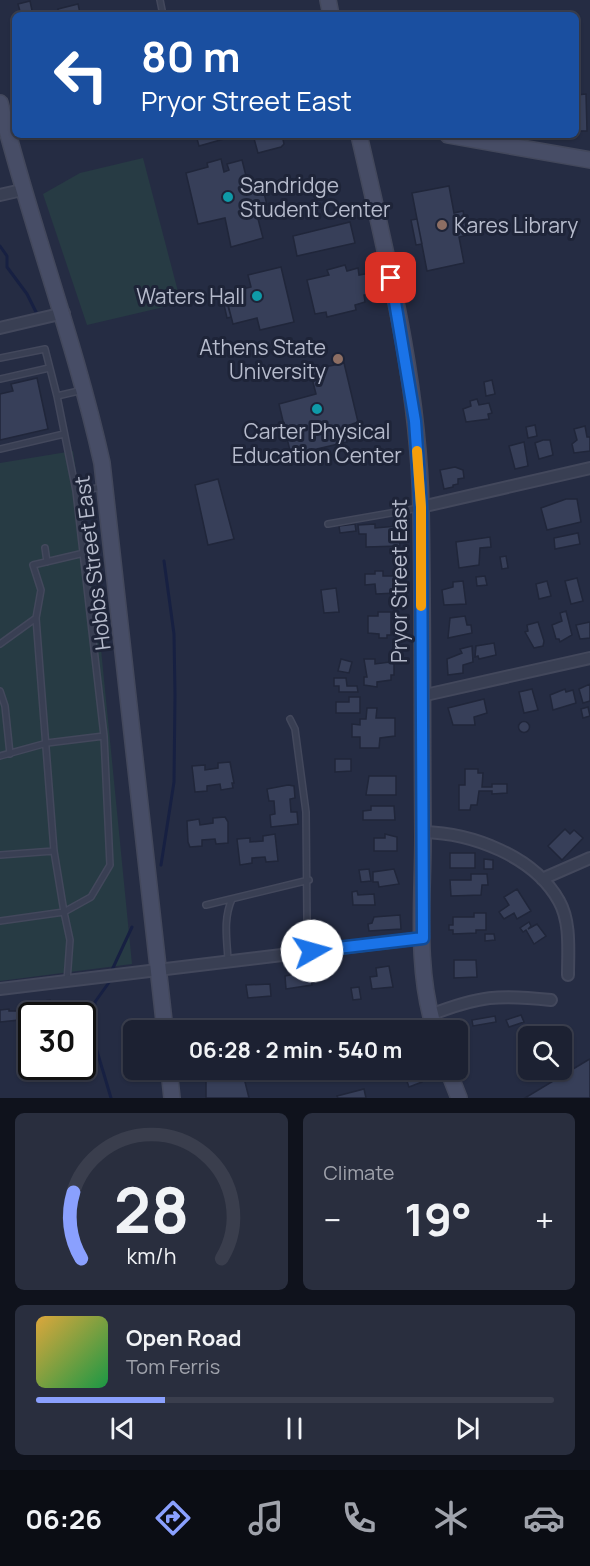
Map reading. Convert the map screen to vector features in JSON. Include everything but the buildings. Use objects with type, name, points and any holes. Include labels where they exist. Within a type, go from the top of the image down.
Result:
[{"type":"street","name":"Hobbs Street East","points":[[0,103],[22,190],[64,313],[86,389],[106,486],[164,1020]]},
{"type":"street","name":"Pryor Street East","points":[[360,138],[384,239],[415,421],[421,507],[423,938],[432,1020]]},
{"type":"street","points":[[465,138],[590,160]]},
{"type":"street","points":[[0,195],[22,190]]},
{"type":"street","points":[[0,328],[64,313]]},
{"type":"street","points":[[421,507],[590,468]]},
{"type":"street","points":[[421,696],[590,658]]},
{"type":"street","points":[[423,832],[480,842],[510,855],[542,879],[560,902],[568,933],[568,975]]},
{"type":"street","points":[[542,879],[590,858]]},
{"type":"street","points":[[0,989],[423,938]]},
{"type":"street","points":[[430,1015],[470,1000],[491,996],[551,1000]]},
{"type":"street","points":[[170,1080],[172,1098]]},
{"type":"street","points":[[452,1080],[459,1098]]},
{"type":"lane","points":[[0,358],[45,349],[57,396],[76,491],[84,553],[104,736],[110,865],[91,897],[64,912],[0,921]]},
{"type":"lane","points":[[0,379],[50,368]]},
{"type":"lane","points":[[57,396],[86,389]]},
{"type":"lane","points":[[0,448],[64,434]]},
{"type":"lane","points":[[76,491],[106,486]]},
{"type":"lane","points":[[328,524],[421,507]]},
{"type":"lane","points":[[45,548],[47,562]]},
{"type":"lane","points":[[67,981],[70,940],[54,851],[36,618],[41,590],[33,565],[84,553]]},
{"type":"lane","points":[[0,644],[36,618]]},
{"type":"lane","points":[[0,691],[5,706],[10,754]]},
{"type":"lane","points":[[290,719],[295,729],[304,800],[309,879],[307,919],[312,951]]},
{"type":"lane","points":[[0,756],[47,743],[104,736]]},
{"type":"lane","points":[[0,855],[54,851]]},
{"type":"lane","points":[[206,905],[309,879]]},
{"type":"lane","points":[[228,960],[226,928],[227,909],[231,899]]},
{"type":"shaded area","points":[[143,158],[181,303],[87,325],[43,194],[80,173]]},
{"type":"shaded area","points":[[73,451],[101,649],[132,964],[0,981],[0,463]]},
{"type":"waterway","points":[[0,246],[7,256],[7,267],[27,294],[37,314]]},
{"type":"waterway","points":[[161,865],[174,782],[175,695],[174,634],[164,561]]},
{"type":"waterway","points":[[112,970],[132,927]]},
{"type":"waterway","points":[[110,981],[95,1002],[94,1041],[111,1098]]},
{"type":"slow traffic","points":[[417,451],[421,507],[421,606]]},
{"type":"place","name":"Sandridge Student Center","points":[[228,197]]},
{"type":"place","name":"Kares Library","points":[[442,225]]},
{"type":"place","name":"Waters Hall","points":[[257,296]]},
{"type":"place","name":"Athens State University","points":[[338,359]]},
{"type":"place","name":"Carter Physical Education Center","points":[[317,409]]},
{"type":"route","points":[[312,951],[423,938],[421,507],[415,421],[391,278]]}]
